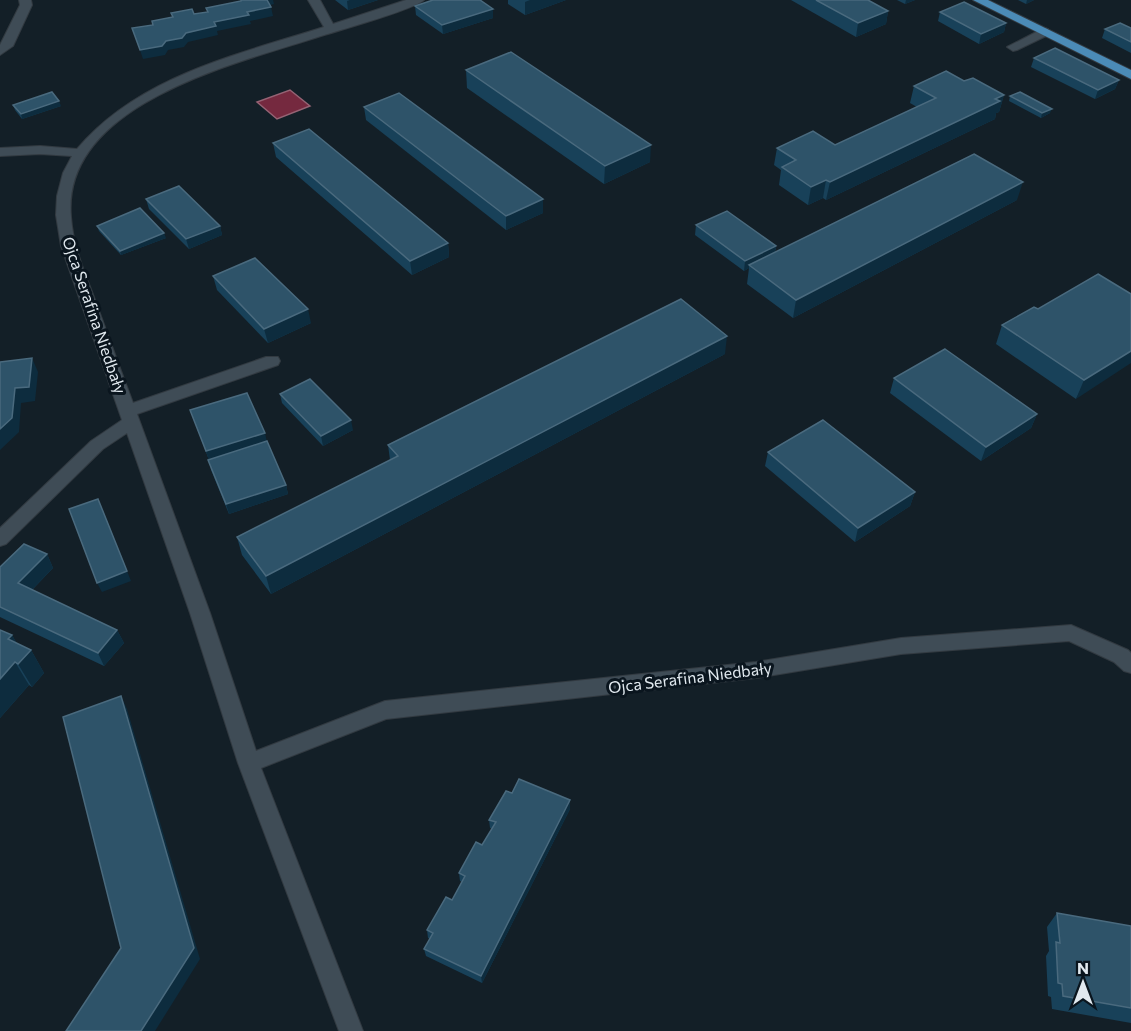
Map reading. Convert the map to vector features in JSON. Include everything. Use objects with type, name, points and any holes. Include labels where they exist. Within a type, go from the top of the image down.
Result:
[{"type":"main road","points":[[979,0],[1131,75]]},
{"type":"street","points":[[0,51],[7,46],[26,5],[25,0]]},
{"type":"street","points":[[314,0],[330,28]]},
{"type":"street","name":"Ojca Serafina Niedbały","points":[[351,1031],[249,763],[200,613],[68,246],[63,219],[64,194],[69,177],[81,153],[119,116],[169,84],[418,0]]},
{"type":"street","points":[[1013,47],[1044,32]]},
{"type":"street","points":[[0,152],[40,150],[81,153]]},
{"type":"street","points":[[0,539],[97,445],[130,417],[272,361]]},
{"type":"street","name":"Ojca Serafina Niedbały","points":[[249,763],[385,710],[756,670],[901,646],[1071,633],[1121,656],[1131,665]]},
{"type":"shaded area","points":[[290,90],[310,106],[277,119],[257,102]]},
{"type":"building","points":[[241,0],[267,0],[271,7],[247,12],[249,15],[214,22],[216,26],[186,33],[182,38],[166,41],[162,46],[140,50],[132,28],[153,25],[152,21],[173,17],[171,13],[192,9],[194,14],[208,12],[206,8]]},
{"type":"building","points":[[433,0],[480,0],[493,9],[442,25],[415,6]]},
{"type":"building","points":[[816,0],[868,0],[888,11],[858,23]]},
{"type":"building","points":[[964,2],[1006,23],[981,34],[940,12]]},
{"type":"building","points":[[1120,23],[1131,28],[1131,42],[1105,29]]},
{"type":"building","points":[[1055,48],[1119,80],[1098,90],[1034,58]]},
{"type":"building","points":[[511,52],[651,145],[605,166],[466,70]]},
{"type":"building","points":[[946,71],[964,81],[973,78],[1004,95],[995,99],[1000,101],[830,182],[826,180],[811,187],[782,167],[796,160],[777,148],[813,131],[835,145],[936,98],[914,86]]},
{"type":"building","points":[[52,92],[59,101],[21,114],[13,105]]},
{"type":"building","points":[[1020,92],[1052,109],[1042,113],[1010,96]]},
{"type":"building","points":[[399,93],[543,199],[506,216],[364,107]]},
{"type":"building","points":[[309,129],[448,243],[410,261],[273,143]]},
{"type":"building","points":[[974,154],[1023,182],[796,300],[749,265]]},
{"type":"building","points":[[179,186],[220,226],[186,239],[146,199]]},
{"type":"building","points":[[140,208],[164,233],[120,251],[97,226]]},
{"type":"building","points":[[727,211],[776,246],[745,261],[696,225]]},
{"type":"building","points":[[255,258],[308,309],[264,329],[213,276]]},
{"type":"building","points":[[1098,274],[1131,294],[1131,351],[1084,380],[1002,325],[1034,307],[1038,309]]},
{"type":"building","points":[[681,299],[727,336],[266,576],[237,537],[398,456],[388,445]]},
{"type":"building","points":[[945,349],[1037,414],[986,447],[894,378]]},
{"type":"building","points":[[32,358],[29,387],[15,388],[12,418],[0,429],[0,362]]},
{"type":"building","points":[[310,379],[351,420],[321,436],[280,394]]},
{"type":"building","points":[[247,393],[265,433],[206,451],[190,410]]},
{"type":"building","points":[[823,420],[915,492],[858,528],[768,452]]},
{"type":"building","points":[[267,441],[286,485],[226,504],[208,460]]},
{"type":"building","points":[[98,499],[127,571],[97,583],[69,509]]},
{"type":"building","points":[[24,544],[47,554],[18,583],[117,630],[98,653],[0,607],[0,567]]},
{"type":"building","points":[[0,630],[12,635],[8,639],[31,650],[18,664],[15,662],[0,679]]},
{"type":"building","points":[[121,696],[194,948],[141,1031],[66,1031],[121,948],[63,717]]},
{"type":"building","points":[[519,779],[570,800],[481,976],[424,949],[433,933],[427,930],[446,897],[452,900],[465,876],[459,873],[476,842],[482,845],[496,822],[489,820],[506,791],[512,793]]},
{"type":"building","points":[[1057,913],[1131,926],[1131,1008],[1063,996],[1062,984],[1058,983],[1056,942],[1060,943]]}]
